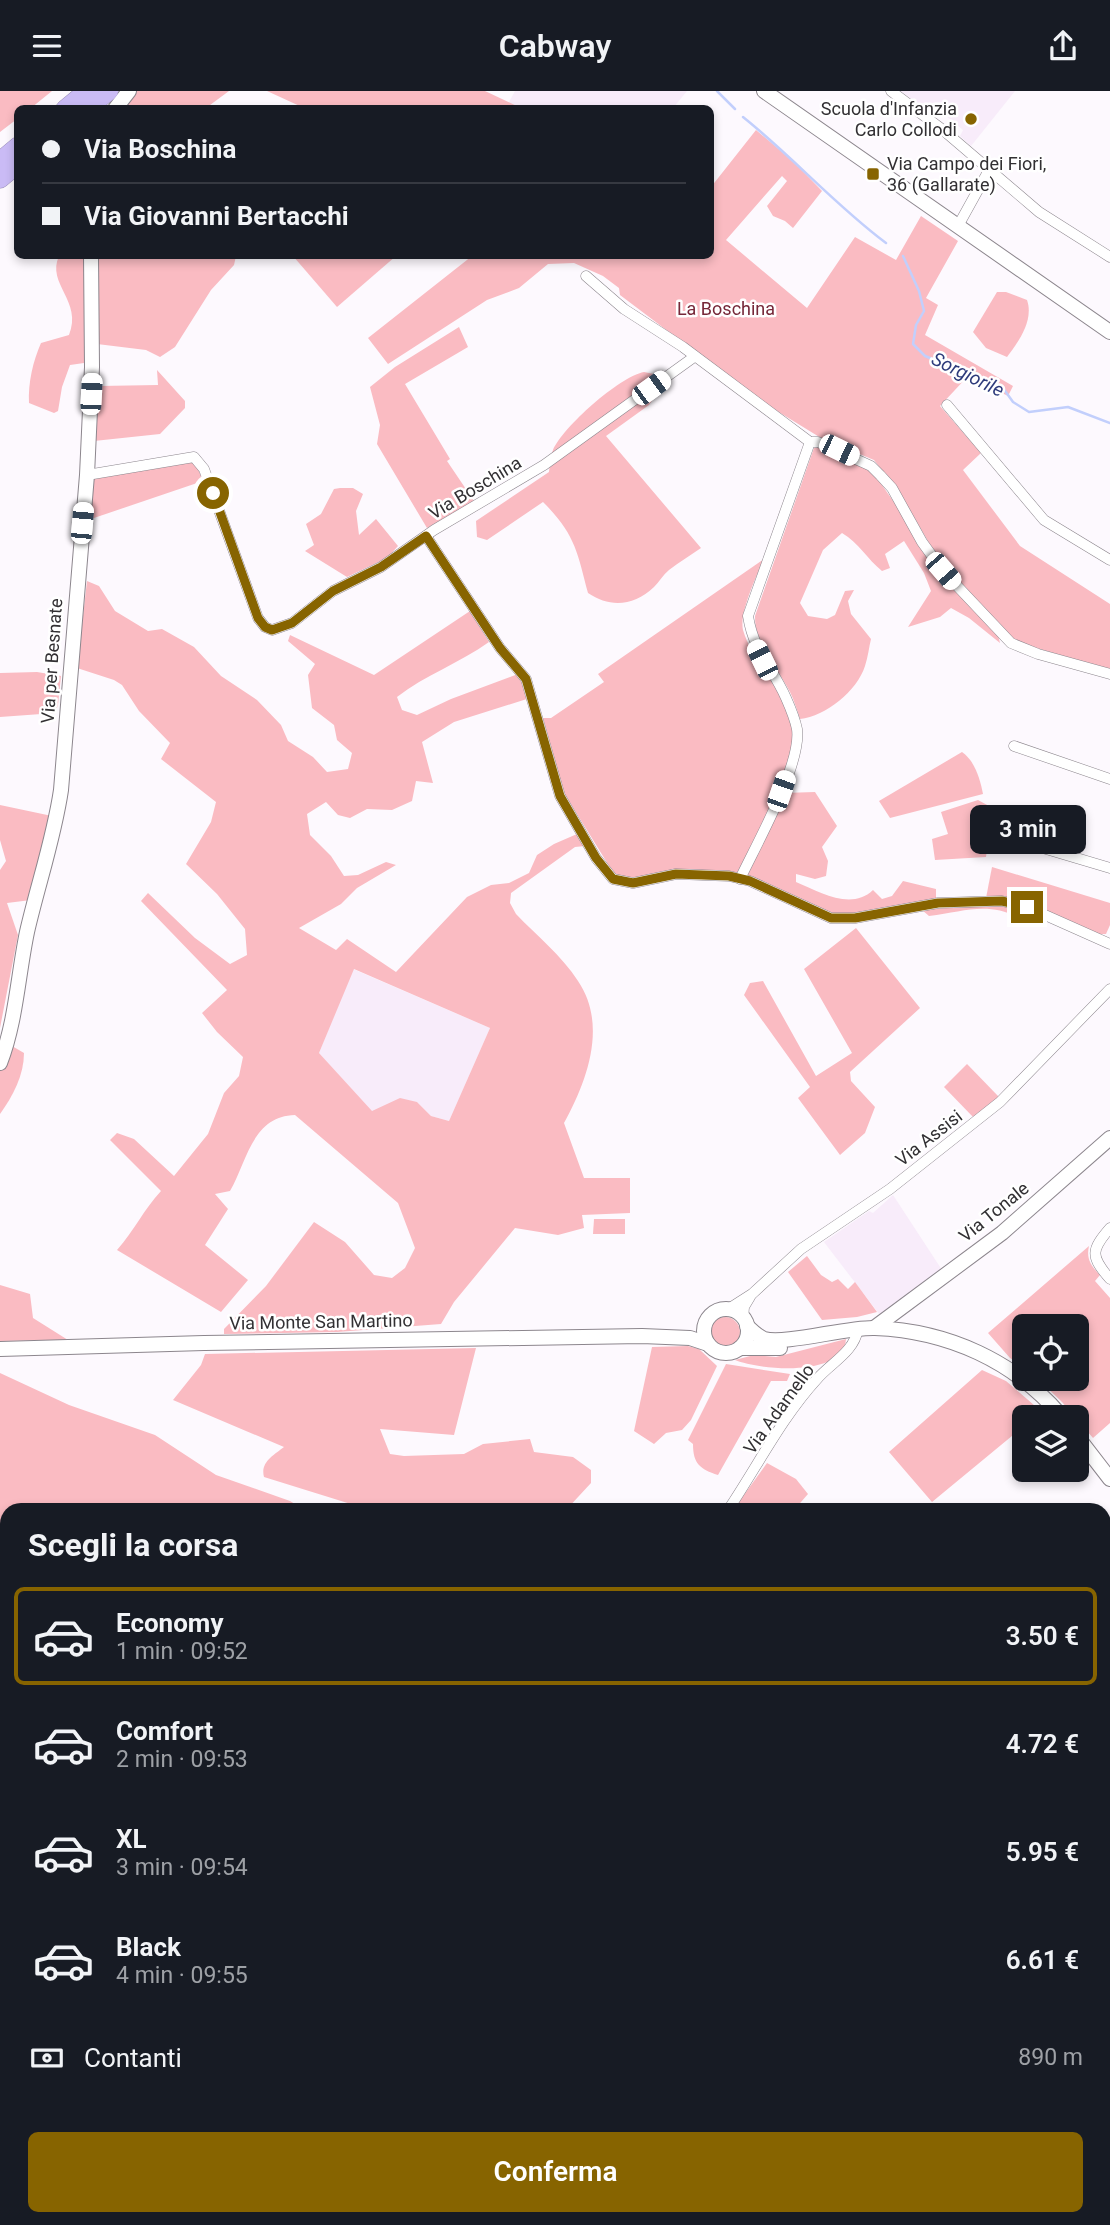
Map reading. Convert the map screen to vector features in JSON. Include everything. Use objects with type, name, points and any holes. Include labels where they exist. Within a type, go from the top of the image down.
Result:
[{"type":"highway","points":[[70,105],[87,91]]},
{"type":"highway","points":[[92,105],[109,91]]},
{"type":"highway","points":[[0,161],[14,149]]},
{"type":"highway","points":[[0,179],[14,167]]},
{"type":"street","points":[[764,91],[783,95],[1110,332]]},
{"type":"street","points":[[891,91],[943,130],[1039,212],[1110,257]]},
{"type":"street","points":[[960,223],[989,170]]},
{"type":"street","points":[[960,223],[1110,322]]},
{"type":"street","name":"Via per Besnate","points":[[0,1063],[10,1028],[27,932],[56,824],[61,790],[87,475],[92,367],[91,259]]},
{"type":"street","points":[[586,276],[624,309],[683,347],[810,442],[818,442],[871,466],[892,488],[922,542],[943,571],[1011,643],[1038,654],[1110,674]]},
{"type":"street","name":"Via Boschina","points":[[87,475],[194,457],[204,470],[258,618],[265,627],[272,630],[292,623],[333,591],[381,567],[426,536],[544,465],[694,357]]},
{"type":"street","points":[[947,405],[1044,520],[1110,560]]},
{"type":"street","points":[[740,879],[781,791],[795,752],[797,728],[785,697],[752,638],[748,616],[810,442]]},
{"type":"street","points":[[426,536],[500,648],[526,679],[560,796],[604,869],[613,879],[623,883],[676,874],[740,879],[831,918],[855,918],[938,903],[1002,901],[1027,907],[1110,944]]},
{"type":"street","points":[[1014,746],[1110,779]]},
{"type":"street","points":[[1036,846],[1110,868]]},
{"type":"street","name":"Via Assisi","points":[[727,1310],[752,1294],[801,1249],[890,1189],[1000,1103],[1110,989]]},
{"type":"street","name":"Via Tonale","points":[[874,1328],[1002,1233],[1110,1138]]},
{"type":"street","points":[[1110,1228],[1097,1243],[1095,1254],[1097,1264],[1110,1279]]},
{"type":"street","name":"Via Assisi","points":[[745,1322],[744,1307],[752,1294]]},
{"type":"street","points":[[897,1330],[895,1324],[898,1308]]},
{"type":"street","name":"Via Monte San Martino","points":[[642,1336],[706,1323],[715,1313],[727,1310],[745,1322],[757,1335],[772,1340],[874,1328],[921,1333],[958,1344],[1002,1364],[1035,1389],[1050,1405]]},
{"type":"street","points":[[740,1348],[747,1338],[745,1322]]},
{"type":"street","points":[[706,1323],[704,1333],[708,1344]]},
{"type":"street","name":"Via Adamello","points":[[733,1503],[818,1378],[844,1356],[857,1336],[858,1329]]},
{"type":"street","name":"Via Monte San Martino","points":[[0,1349],[642,1336],[690,1338],[723,1353],[740,1348],[779,1349],[821,1334]]},
{"type":"street","points":[[1089,1452],[1110,1479]]},
{"type":"shaded area","points":[[515,91],[687,91],[675,105],[514,105],[509,102]]},
{"type":"shaded area","name":"Scuola d'Infanzia Carlo Collodi","points":[[900,91],[1015,91],[971,146],[960,136],[963,130],[932,104],[927,109]]},
{"type":"shaded area","points":[[353,969],[490,1028],[449,1121],[431,1116],[417,1102],[372,1112],[319,1053]]},
{"type":"shaded area","points":[[893,1195],[942,1270],[880,1315],[824,1242],[869,1211],[873,1213]]},
{"type":"green space","points":[[0,91],[52,91],[35,105],[14,105],[14,121],[0,132]]},
{"type":"green space","points":[[133,91],[229,91],[210,105],[123,105]]},
{"type":"green space","points":[[267,91],[485,91],[515,105],[297,105]]},
{"type":"green space","name":"La Boschina","points":[[756,130],[793,161],[822,191],[793,228],[773,216],[767,206],[787,181],[782,176],[726,240],[807,308],[855,237],[896,260],[921,216],[958,241],[926,298],[938,305],[925,335],[1013,386],[1008,396],[968,376],[940,406],[981,453],[963,470],[1020,546],[1110,604],[1110,670],[1013,641],[939,560],[901,495],[874,460],[821,438],[759,400],[620,295],[619,288],[603,276],[574,263],[548,264],[519,288],[487,300],[388,364],[368,338],[468,259],[714,259],[714,183]]},
{"type":"green space","points":[[58,259],[86,259],[87,357],[84,363],[70,365],[62,387],[58,411],[54,413],[29,403],[29,395],[32,372],[41,343],[69,335],[72,323],[72,312],[60,284],[56,266]]},
{"type":"green space","points":[[97,259],[235,259],[234,265],[211,290],[175,347],[160,357],[146,350],[97,344]]},
{"type":"green space","points":[[296,259],[393,259],[337,307]]},
{"type":"green space","points":[[997,292],[1006,292],[1027,300],[1029,308],[1024,330],[1007,357],[986,348],[973,332]]},
{"type":"green space","points":[[459,327],[468,347],[405,384],[450,459],[447,461],[474,501],[427,528],[377,444],[380,425],[370,387],[395,367]]},
{"type":"green space","points":[[157,370],[185,401],[185,408],[160,434],[94,441],[99,386],[158,385]]},
{"type":"green space","points":[[644,372],[654,374],[657,393],[649,405],[606,436],[701,548],[669,570],[654,587],[638,598],[613,603],[588,593],[573,544],[562,524],[543,502],[487,540],[477,537],[476,521],[549,472],[553,450],[559,440],[593,404],[621,383]]},
{"type":"green space","points":[[820,447],[868,470],[877,478],[958,593],[998,635],[1000,643],[969,618],[951,608],[940,617],[908,627],[931,591],[924,573],[904,541],[885,554],[890,568],[882,571],[842,533],[823,550],[800,603],[808,616],[827,619],[835,615],[845,591],[854,590],[848,601],[851,614],[871,639],[867,659],[861,675],[848,693],[830,708],[800,719],[790,692],[758,638],[755,616],[814,448]]},
{"type":"green space","points":[[191,462],[197,466],[203,481],[91,519],[91,481],[95,476]]},
{"type":"green space","points":[[353,488],[363,494],[356,511],[359,535],[376,519],[398,546],[387,558],[347,577],[305,551],[314,545],[306,524],[321,514],[334,489]]},
{"type":"green space","points":[[764,559],[749,594],[742,623],[748,644],[780,694],[791,721],[791,750],[780,786],[738,876],[719,871],[629,881],[614,874],[564,793],[543,718],[551,718],[604,682],[598,674]]},
{"type":"green space","points":[[87,581],[99,586],[115,611],[148,631],[162,629],[194,647],[221,676],[257,700],[281,725],[288,741],[313,757],[327,772],[348,769],[352,753],[337,740],[334,725],[312,708],[308,675],[315,664],[288,641],[290,635],[374,675],[470,611],[489,642],[397,697],[402,710],[417,715],[518,674],[530,698],[454,722],[422,742],[433,783],[416,781],[412,801],[392,810],[367,809],[350,818],[338,815],[326,802],[307,814],[310,835],[331,856],[344,876],[358,875],[386,862],[396,865],[357,888],[341,904],[299,928],[336,950],[347,939],[396,972],[467,897],[491,885],[509,883],[529,873],[537,855],[577,834],[585,846],[575,847],[511,893],[510,903],[516,914],[572,972],[587,998],[592,1016],[591,1053],[580,1089],[564,1123],[584,1178],[630,1178],[630,1213],[582,1215],[584,1228],[558,1235],[515,1228],[454,1302],[441,1324],[337,1332],[224,1334],[224,1329],[266,1286],[314,1222],[345,1242],[374,1275],[392,1278],[405,1268],[415,1248],[398,1203],[295,1115],[281,1117],[269,1123],[253,1142],[230,1191],[215,1194],[228,1209],[205,1245],[248,1280],[221,1312],[117,1250],[161,1191],[110,1140],[117,1133],[134,1139],[174,1176],[208,1134],[224,1093],[239,1076],[243,1057],[202,1013],[227,990],[141,901],[148,893],[195,938],[230,964],[247,955],[245,929],[217,894],[186,864],[211,822],[216,802],[161,759],[170,743],[139,711],[122,685],[77,668]],"holes":[[[354,969],[490,1028],[449,1121],[431,1116],[417,1102],[400,1098],[372,1111],[319,1053]]]},
{"type":"green space","points":[[37,672],[61,676],[55,713],[0,717],[0,673]]},
{"type":"green space","points":[[962,752],[974,765],[983,794],[890,818],[879,801]]},
{"type":"green space","points":[[815,792],[837,826],[822,847],[828,861],[826,876],[815,879],[796,874],[796,882],[835,898],[855,899],[873,890],[882,899],[892,896],[903,881],[936,889],[936,899],[869,913],[832,913],[745,877],[784,793]]},
{"type":"green space","points":[[978,800],[989,806],[991,819],[986,857],[935,860],[932,839],[948,834],[941,812]]},
{"type":"green space","points":[[0,805],[52,816],[31,900],[7,903],[18,935],[0,1028],[0,870],[6,861],[0,840]]},
{"type":"green space","points":[[992,867],[1110,903],[1110,925],[1106,934],[1094,934],[986,898]]},
{"type":"green space","points":[[994,904],[1013,907],[1036,916],[1025,921],[1001,911],[978,909],[929,916],[922,910]]},
{"type":"green space","points":[[856,928],[920,1008],[850,1072],[851,1081],[875,1107],[865,1133],[840,1155],[798,1098],[810,1087],[744,995],[750,983],[763,981],[816,1076],[852,1053],[804,969]]},
{"type":"green space","points":[[0,1039],[24,1053],[17,1085],[0,1114]]},
{"type":"green space","points":[[967,1064],[999,1097],[974,1118],[944,1087]]},
{"type":"green space","points":[[594,1219],[625,1219],[625,1234],[593,1234]]},
{"type":"green space","points":[[1089,1246],[1090,1262],[1100,1275],[1095,1281],[1110,1298],[1110,1423],[1093,1438],[1089,1433],[1089,1405],[1065,1405],[1051,1391],[1089,1391],[1089,1314],[1012,1314],[1012,1359],[988,1333]]},
{"type":"green space","points":[[807,1256],[821,1275],[832,1282],[838,1279],[848,1289],[855,1282],[877,1312],[822,1320],[788,1272]]},
{"type":"green space","points":[[0,1285],[30,1294],[33,1318],[68,1340],[0,1341]]},
{"type":"green space","points":[[725,1317],[735,1322],[740,1332],[735,1342],[725,1347],[715,1342],[710,1332],[715,1322]]},
{"type":"green space","points":[[846,1339],[842,1352],[831,1360],[816,1365],[780,1368],[735,1360],[754,1355],[776,1357]]},
{"type":"green space","points":[[688,1346],[699,1349],[717,1366],[691,1420],[682,1430],[666,1433],[654,1444],[634,1431],[652,1347]]},
{"type":"green space","points":[[476,1348],[454,1435],[380,1429],[390,1454],[464,1454],[483,1444],[530,1439],[534,1452],[573,1457],[591,1470],[591,1483],[572,1503],[348,1503],[264,1477],[266,1463],[284,1447],[173,1400],[201,1365],[205,1354]]},
{"type":"green space","points":[[726,1364],[790,1374],[787,1381],[771,1381],[718,1475],[699,1465],[694,1456],[693,1444],[688,1440]]},
{"type":"green space","points":[[982,1370],[1006,1381],[1012,1386],[1012,1391],[1018,1391],[1034,1405],[1012,1405],[1012,1436],[932,1502],[889,1452]]},
{"type":"green space","points":[[0,1373],[69,1405],[155,1435],[216,1475],[293,1503],[0,1503]]},
{"type":"green space","points":[[767,1463],[796,1479],[808,1494],[800,1503],[738,1503]]},
{"type":"waterway","name":"Sorgiorile","points":[[717,91],[735,109]]},
{"type":"waterway","name":"Sorgiorile","points":[[743,117],[886,243]]},
{"type":"waterway","name":"Sorgiorile","points":[[903,256],[919,291],[924,311],[916,325],[913,344],[925,356],[1003,388],[1013,402],[1029,412],[1068,407],[1110,423]]},
{"type":"place","name":"Scuola d'Infanzia Carlo Collodi","points":[[971,119]]},
{"type":"place","name":"Via Campo dei Fiori, 36 (Gallarate)","points":[[873,174]]},
{"type":"route","points":[[213,493],[258,618],[265,627],[272,630],[292,623],[333,591],[381,567],[426,536],[500,648],[526,679],[560,796],[596,858],[613,879],[633,883],[676,874],[729,876],[750,881],[831,918],[855,918],[938,903],[1002,901],[1027,907]]}]
